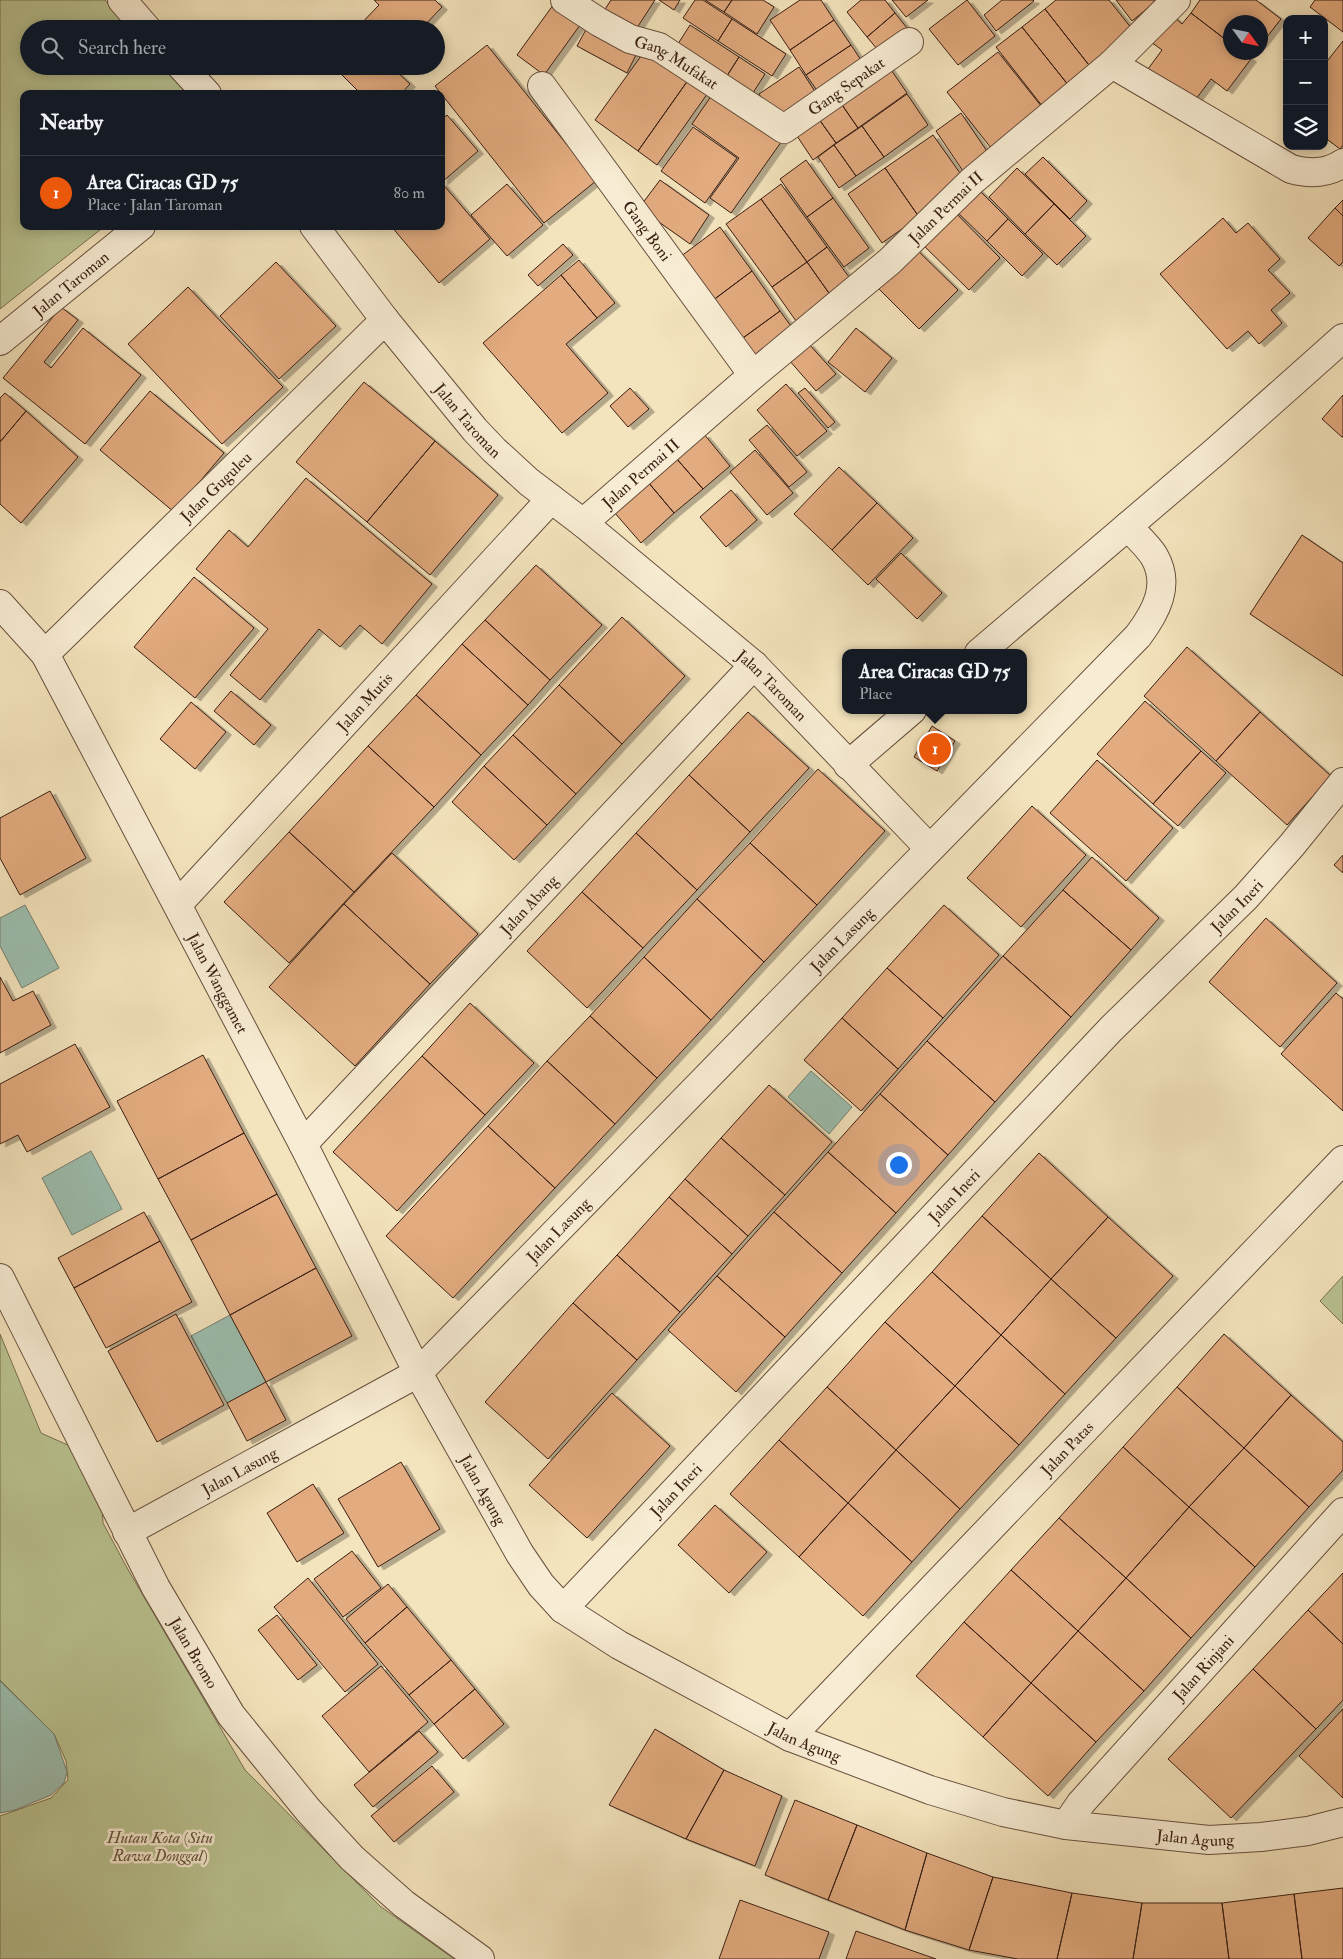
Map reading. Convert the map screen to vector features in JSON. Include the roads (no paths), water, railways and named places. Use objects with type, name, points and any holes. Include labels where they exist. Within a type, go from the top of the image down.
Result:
[{"type":"street","name":"Gang Mufakat","points":[[565,0],[630,39],[659,47],[784,129]]},
{"type":"street","name":"Jalan Permai II","points":[[583,522],[753,375],[890,261],[972,181],[1112,64],[1176,0]]},
{"type":"street","name":"Gang Sepakat","points":[[784,129],[909,42]]},
{"type":"street","points":[[1112,64],[1291,169],[1304,173],[1325,172],[1343,164]]},
{"type":"street","points":[[189,75],[203,90]]},
{"type":"street","name":"Gang Boni","points":[[542,86],[753,375]]},
{"type":"street","name":"Jalan Taroman","points":[[0,341],[136,230]]},
{"type":"street","name":"Jalan Taroman","points":[[317,230],[386,320],[475,430],[508,463],[551,499],[583,522],[754,665],[929,848]]},
{"type":"street","name":"Jalan Guguleu","points":[[45,654],[386,320]]},
{"type":"street","points":[[984,649],[1343,338]]},
{"type":"street","name":"Jalan Mutis","points":[[178,904],[551,499]]},
{"type":"street","points":[[929,848],[1138,636],[1150,620],[1161,594],[1162,581],[1159,568],[1154,556],[1128,526]]},
{"type":"street","name":"Jalan Wanggamet","points":[[0,604],[45,654],[303,1144],[418,1373]]},
{"type":"street","name":"Jalan Abang","points":[[303,1144],[754,665]]},
{"type":"street","points":[[848,765],[907,714]]},
{"type":"street","name":"Jalan Ineri","points":[[563,1609],[1111,1028],[1246,897],[1298,839],[1343,782]]},
{"type":"street","name":"Jalan Lasung","points":[[128,1532],[418,1373],[929,848]]},
{"type":"street","name":"Jalan Patas","points":[[790,1737],[1343,1160]]},
{"type":"street","name":"Jalan Bromo","points":[[0,1278],[156,1588],[231,1715],[308,1810],[352,1858],[404,1904],[480,1959]]},
{"type":"street","name":"Jalan Agung","points":[[418,1373],[520,1554],[541,1585],[563,1609],[619,1645],[790,1737],[930,1790],[1003,1812],[1066,1825],[1209,1840],[1271,1836],[1308,1831],[1343,1822]]},
{"type":"street","name":"Jalan Rinjani","points":[[1066,1825],[1081,1803],[1343,1512]]},
{"type":"place","name":"Area Ciracas GD 75","points":[[935,749]]},
{"type":"park label","name":"Hutan Kota (Situ Rawa Donggal)","points":[[160,1846]]}]
